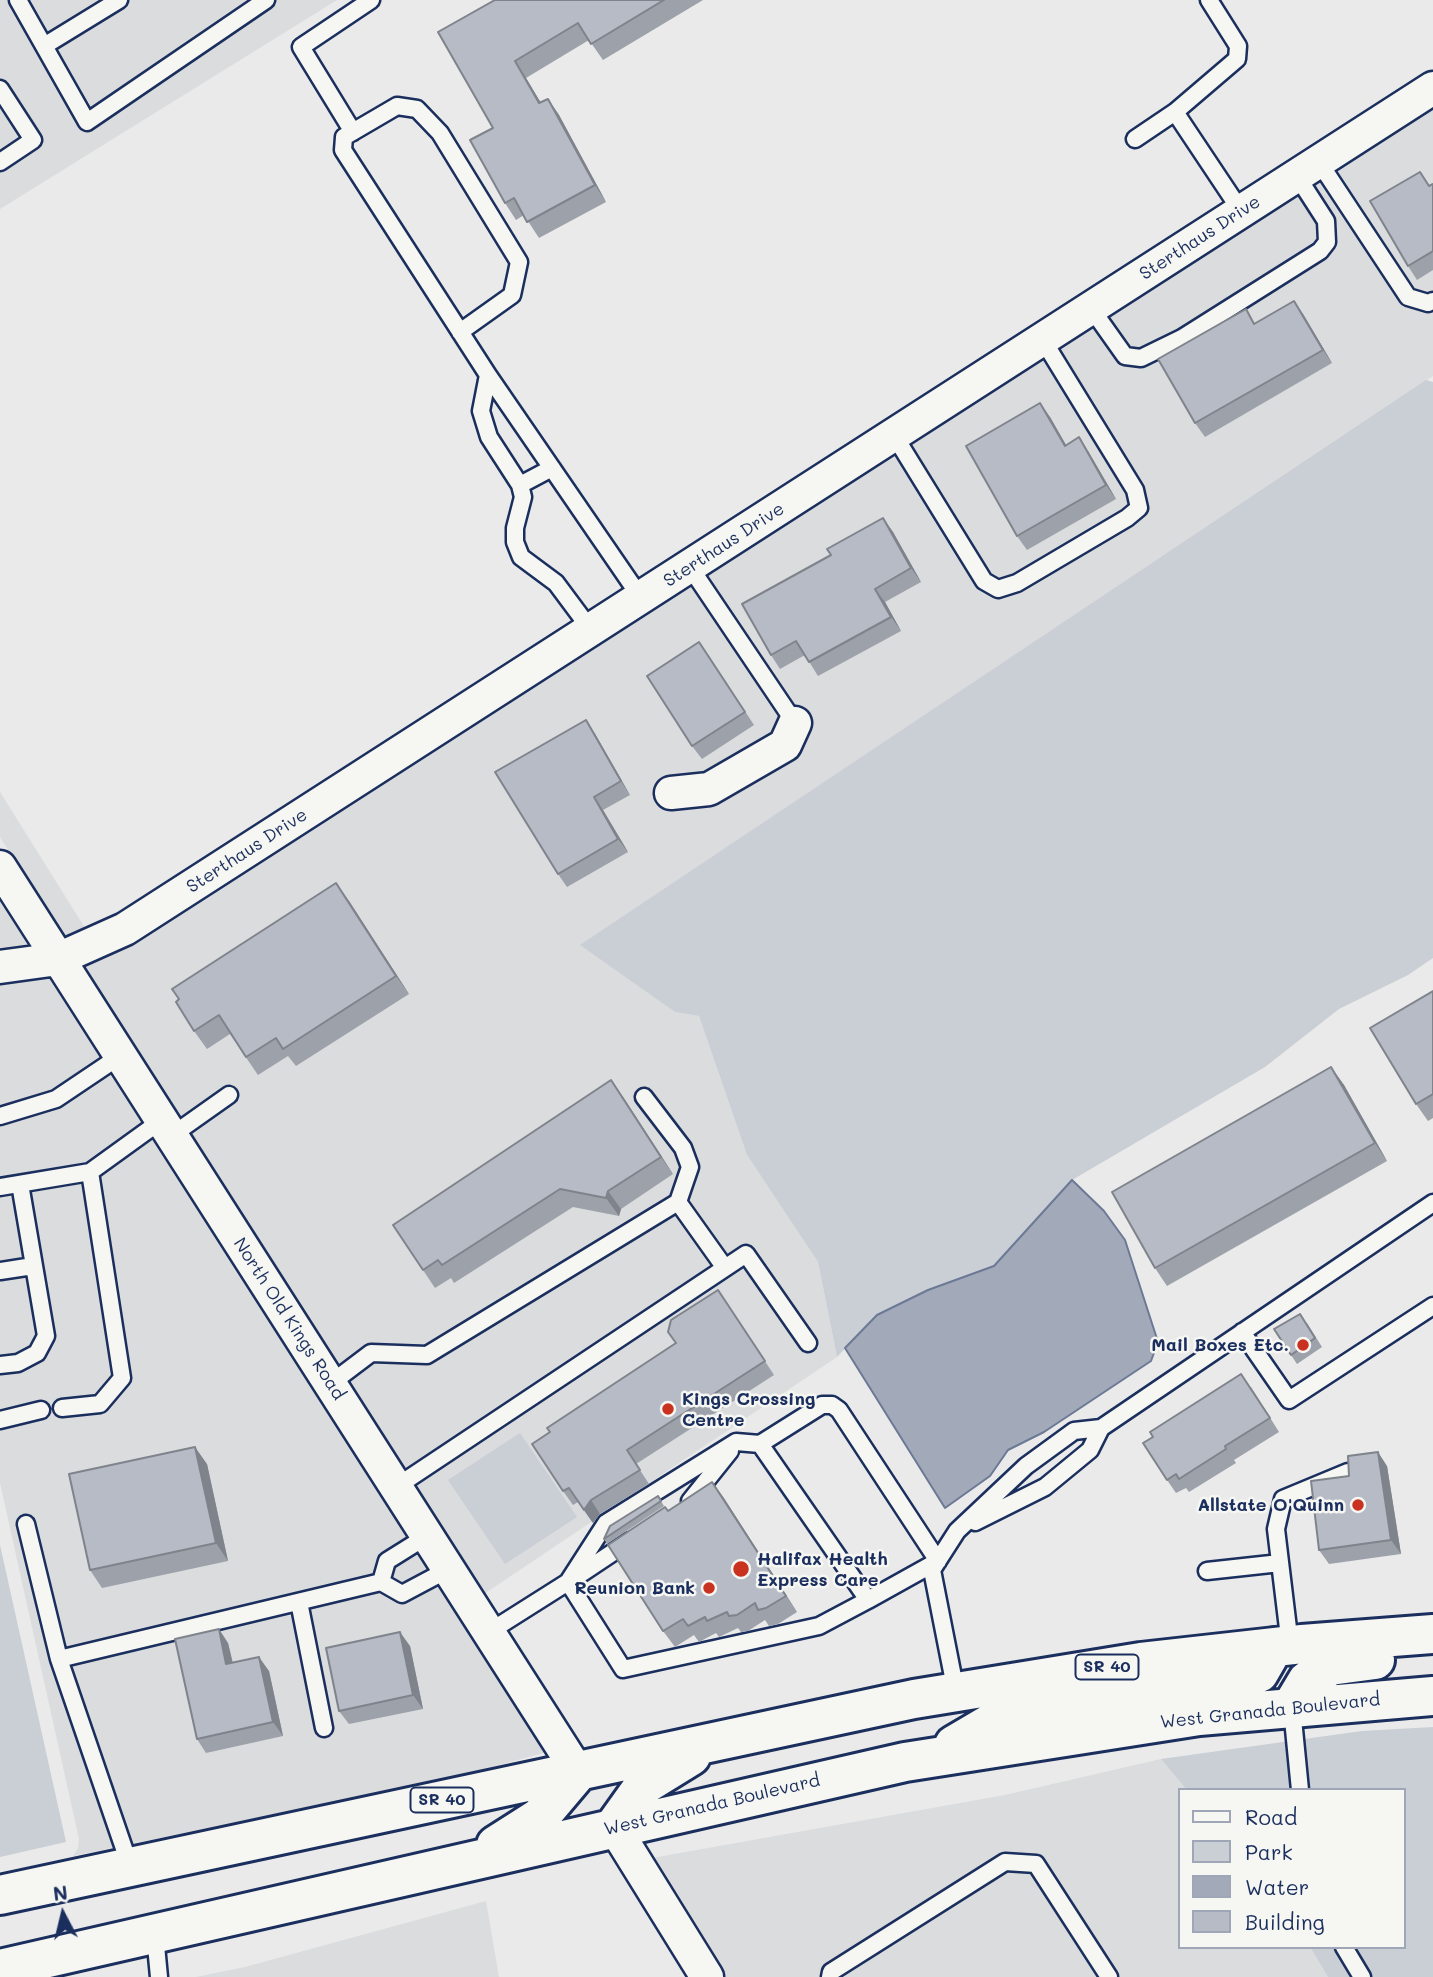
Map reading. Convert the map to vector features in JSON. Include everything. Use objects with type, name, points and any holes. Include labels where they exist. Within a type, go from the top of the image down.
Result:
[{"type":"main road","name":"SR 40","points":[[0,1895],[713,1741],[956,1692],[1140,1662],[1282,1646],[1433,1634]]},
{"type":"main road","points":[[931,1758],[1005,1715],[1232,1685],[1259,1673],[1282,1646]]},
{"type":"main road","points":[[1292,1706],[1307,1681],[1330,1666],[1433,1655]]},
{"type":"main road","name":"West Granada Boulevard","points":[[0,1969],[614,1827],[931,1758],[1199,1716],[1433,1696]]},
{"type":"main road","points":[[614,1827],[644,1785],[713,1741]]},
{"type":"main road","points":[[471,1861],[540,1817],[578,1772]]},
{"type":"street","name":"Sterthaus Drive","points":[[0,967],[58,959],[125,929],[1241,211],[1431,95]]},
{"type":"street","points":[[671,793],[709,789],[785,745],[795,723]]},
{"type":"street","name":"North Old Kings Road","points":[[0,867],[578,1772]]},
{"type":"street","points":[[614,1827],[707,1977]]},
{"type":"lane","points":[[18,0],[87,122],[266,0]]},
{"type":"lane","points":[[44,46],[119,0]]},
{"type":"lane","points":[[354,132],[301,47],[371,0]]},
{"type":"lane","points":[[1135,139],[1175,112],[1237,59],[1238,46],[1209,0]]},
{"type":"lane","points":[[0,89],[33,140],[0,162]]},
{"type":"lane","points":[[460,332],[512,295],[519,262],[440,133],[417,109],[397,106],[344,137],[343,150],[488,376],[641,598]]},
{"type":"lane","points":[[1175,112],[1241,211]]},
{"type":"lane","points":[[1308,169],[1408,298],[1428,303],[1433,301]]},
{"type":"lane","points":[[1091,308],[1125,356],[1141,358],[1182,338],[1320,251],[1327,242],[1326,221],[1308,169]]},
{"type":"lane","points":[[894,435],[984,581],[998,589],[1017,583],[1127,518],[1139,508],[1135,490],[1042,340]]},
{"type":"lane","points":[[488,376],[481,411],[489,437],[520,485],[523,497],[515,528],[515,542],[521,557],[556,583],[591,630]]},
{"type":"lane","points":[[520,485],[552,468]]},
{"type":"lane","points":[[690,567],[795,723]]},
{"type":"lane","points":[[0,1116],[56,1099],[120,1055]]},
{"type":"lane","points":[[0,1187],[90,1172],[229,1095]]},
{"type":"lane","points":[[330,1384],[371,1353],[427,1355],[678,1202],[690,1167],[683,1148],[644,1097]]},
{"type":"lane","points":[[62,1408],[100,1404],[122,1378],[90,1172]]},
{"type":"lane","points":[[0,1365],[18,1363],[37,1353],[46,1336],[20,1184]]},
{"type":"lane","points":[[678,1202],[725,1268]]},
{"type":"lane","points":[[956,1692],[932,1570],[957,1531],[1026,1466],[1074,1431],[1101,1428],[1433,1203]]},
{"type":"lane","points":[[396,1487],[746,1254],[808,1343]]},
{"type":"lane","points":[[0,1271],[33,1266]]},
{"type":"lane","points":[[1242,1332],[1289,1400],[1433,1306]]},
{"type":"lane","points":[[568,1582],[606,1523],[736,1442],[760,1444],[822,1405],[832,1405],[839,1410],[938,1561]]},
{"type":"lane","points":[[0,1420],[41,1410]]},
{"type":"lane","points":[[957,1531],[1045,1487],[1090,1450],[1101,1428]]},
{"type":"lane","points":[[673,1513],[696,1497],[736,1442]]},
{"type":"lane","points":[[760,1444],[868,1600]]},
{"type":"lane","points":[[1282,1646],[1280,1563],[1276,1529],[1283,1499],[1348,1472]]},
{"type":"lane","points":[[26,1524],[60,1659],[130,1866]]},
{"type":"lane","points":[[489,1632],[649,1528]]},
{"type":"lane","points":[[381,1582],[387,1561],[427,1536]]},
{"type":"lane","points":[[568,1582],[622,1669],[819,1626],[938,1561]]},
{"type":"lane","points":[[1207,1571],[1280,1563]]},
{"type":"lane","points":[[60,1659],[381,1582],[402,1594],[449,1569]]},
{"type":"lane","points":[[299,1602],[324,1728]]},
{"type":"lane","points":[[1292,1706],[1300,1788]]},
{"type":"lane","points":[[830,1977],[831,1972],[1005,1861],[1036,1864],[1109,1977]]},
{"type":"lane","points":[[155,1935],[159,1977]]},
{"type":"lane","points":[[1345,1949],[1362,1977]]},
{"type":"shaded area","points":[[0,0],[337,0],[0,209]]},
{"type":"shaded area","points":[[1433,109],[1433,376],[581,945],[675,1012],[699,1016],[747,1155],[818,1262],[837,1357],[484,1594],[82,967],[133,944]]},
{"type":"shaded area","points":[[0,792],[85,928],[63,937],[0,837]]},
{"type":"shaded area","points":[[0,897],[30,945],[0,949]]},
{"type":"shaded area","points":[[51,977],[547,1752],[466,1774],[73,1856],[79,1839],[0,1483],[0,985]]},
{"type":"shaded area","points":[[1161,1759],[1185,1788],[1178,1788],[1178,1949],[1311,1949],[1328,1977],[725,1977],[652,1858],[1005,1795]]},
{"type":"shaded area","points":[[486,1901],[499,1977],[196,1977],[245,1967]]},
{"type":"green space","points":[[1426,380],[1433,382],[1433,958],[1408,975],[1339,1009],[1265,1067],[1072,1180],[994,1266],[928,1290],[877,1315],[837,1357],[818,1262],[747,1155],[699,1016],[675,1012],[580,945]]},
{"type":"green space","points":[[520,1433],[577,1517],[505,1564],[448,1480]]},
{"type":"green space","points":[[0,1545],[66,1842],[0,1857]]},
{"type":"green space","points":[[1433,1727],[1433,1977],[1328,1977],[1311,1949],[1405,1949],[1405,1788],[1185,1788],[1161,1759],[1362,1731]]},
{"type":"water","points":[[1072,1180],[1104,1211],[1125,1240],[1158,1342],[1151,1361],[1044,1432],[1008,1450],[990,1476],[945,1508],[845,1348],[877,1315],[928,1290],[994,1266]]},
{"type":"building","points":[[495,0],[664,0],[591,44],[578,23],[515,61],[539,103],[548,99],[595,185],[527,222],[514,198],[505,203],[470,140],[493,128],[438,32]]},
{"type":"building","points":[[1420,172],[1429,186],[1433,184],[1433,251],[1408,266],[1370,201]]},
{"type":"building","points":[[1294,301],[1323,350],[1195,423],[1158,359],[1246,309],[1254,324]]},
{"type":"building","points":[[1040,403],[1065,446],[1079,437],[1106,485],[1017,536],[966,446]]},
{"type":"building","points":[[883,518],[911,568],[875,589],[891,617],[809,662],[796,641],[771,655],[742,604],[831,555],[827,549]]},
{"type":"building","points":[[699,642],[745,712],[692,746],[647,676]]},
{"type":"building","points":[[586,720],[621,781],[594,797],[618,839],[558,874],[495,772]]},
{"type":"building","points":[[336,883],[396,976],[283,1049],[276,1038],[246,1057],[219,1015],[194,1031],[176,1002],[179,999],[172,989]]},
{"type":"building","points":[[1433,991],[1433,1094],[1416,1104],[1370,1028]]},
{"type":"building","points":[[1331,1067],[1375,1143],[1155,1268],[1112,1192]]},
{"type":"building","points":[[611,1080],[661,1157],[608,1191],[606,1198],[560,1189],[442,1265],[438,1260],[423,1270],[393,1225]]},
{"type":"building","name":"Kings Crossing Centre","points":[[718,1290],[765,1361],[627,1450],[640,1470],[591,1500],[584,1510],[569,1488],[563,1491],[532,1444],[550,1432],[547,1428],[676,1343],[668,1332],[671,1320]]},
{"type":"building","name":"Mail Boxes Etc.","points":[[1300,1314],[1315,1338],[1291,1355],[1274,1329]]},
{"type":"building","points":[[1241,1374],[1270,1418],[1179,1479],[1176,1474],[1167,1480],[1143,1443],[1153,1437],[1150,1432]]},
{"type":"building","points":[[195,1447],[216,1543],[90,1570],[69,1474]]},
{"type":"building","name":"Allstate O'Quinn","points":[[1378,1452],[1391,1540],[1319,1550],[1311,1481],[1349,1476],[1348,1456]]},
{"type":"building","name":"Reunion Bank","points":[[712,1482],[786,1596],[766,1608],[758,1610],[755,1603],[737,1615],[729,1616],[727,1612],[707,1621],[705,1617],[688,1626],[683,1619],[663,1631],[608,1545],[665,1507],[668,1511]]},
{"type":"building","points":[[658,1496],[661,1501],[604,1539],[610,1526]]},
{"type":"building","points":[[219,1629],[226,1664],[259,1657],[273,1722],[197,1739],[175,1639]]},
{"type":"building","points":[[400,1632],[413,1695],[339,1711],[326,1648]]},
{"type":"place","name":"Mail Boxes Etc.","points":[[1303,1345]]},
{"type":"place","name":"Kings Crossing Centre","points":[[668,1409]]},
{"type":"place","name":"Allstate O'Quinn","points":[[1358,1505]]},
{"type":"place","name":"Halifax Health Express Care","points":[[741,1569]]},
{"type":"place","name":"Reunion Bank","points":[[709,1588]]}]
